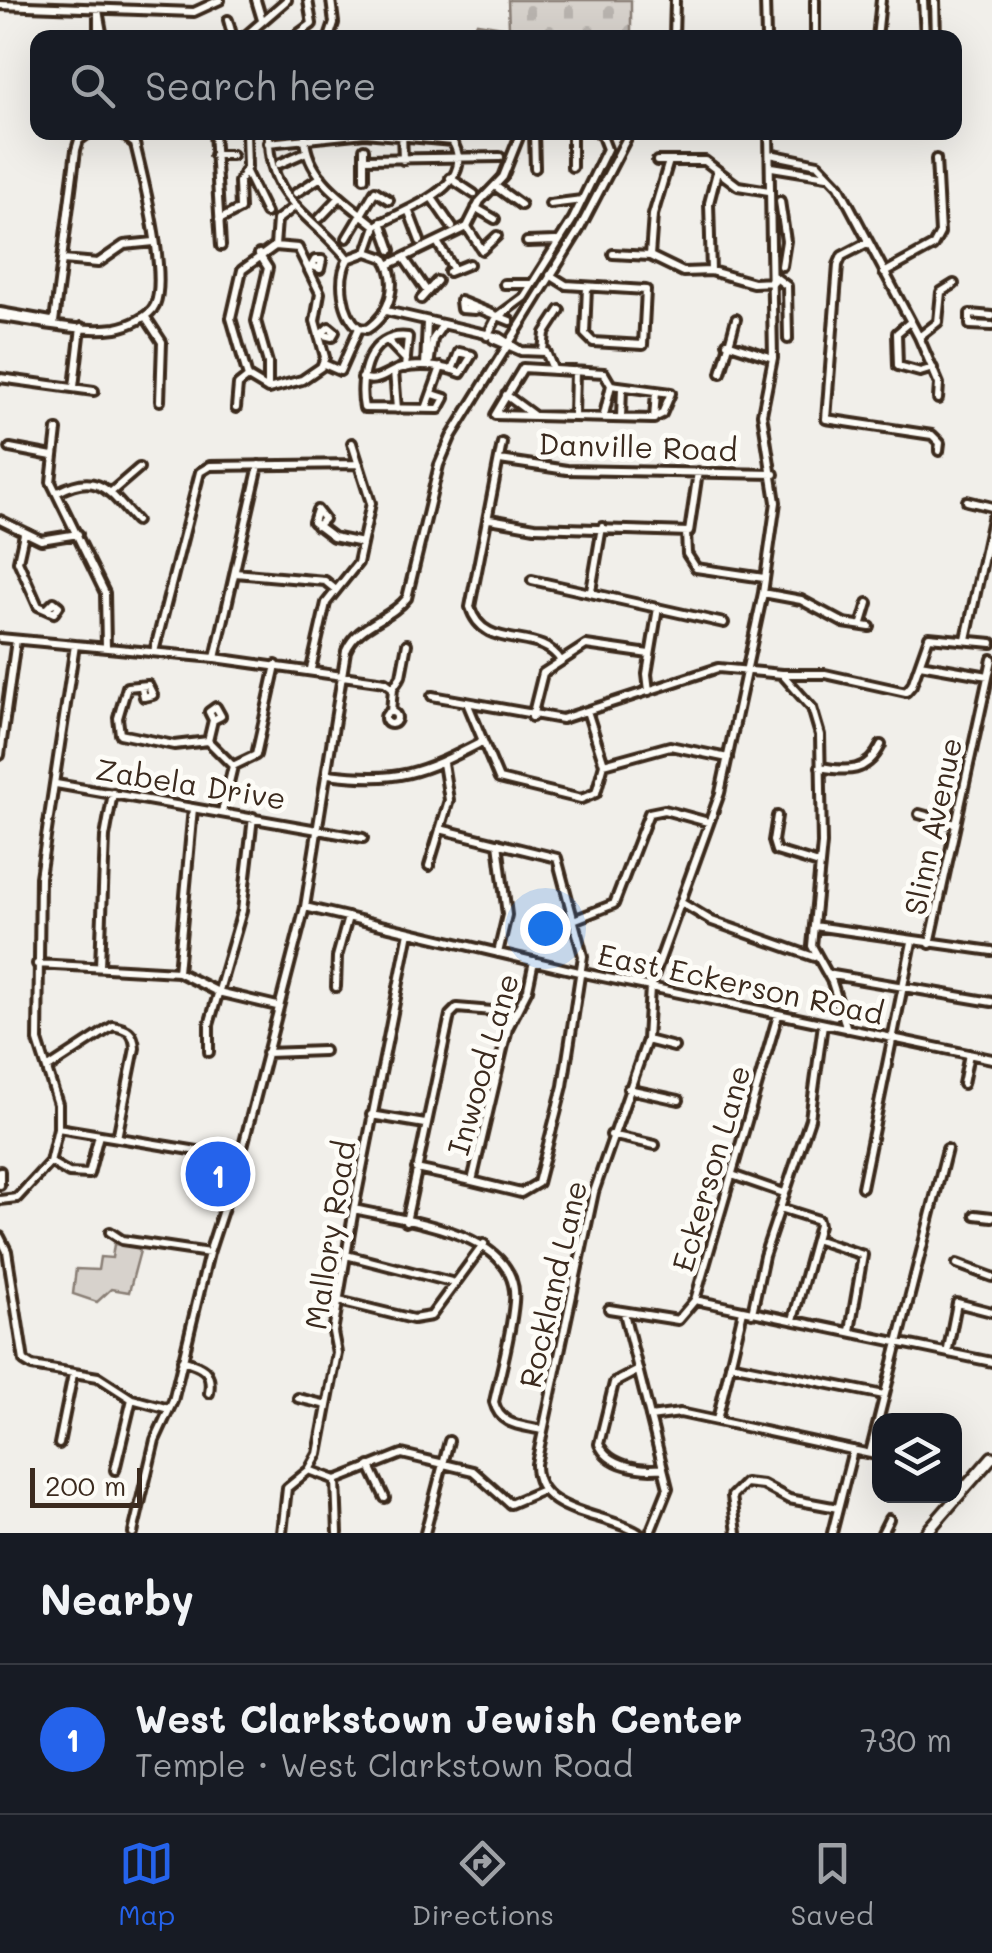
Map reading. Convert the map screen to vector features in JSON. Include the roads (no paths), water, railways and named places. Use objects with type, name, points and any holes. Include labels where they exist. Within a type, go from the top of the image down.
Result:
[{"type":"main road","points":[[926,1533],[992,1458]]},
{"type":"street","points":[[147,10],[149,0]]},
{"type":"street","points":[[0,5],[204,10],[220,0]]},
{"type":"street","points":[[256,0],[262,20]]},
{"type":"street","points":[[251,30],[288,0]]},
{"type":"street","points":[[304,30],[312,24],[308,0]]},
{"type":"street","points":[[331,0],[332,30]]},
{"type":"street","points":[[674,30],[675,0]]},
{"type":"street","points":[[765,0],[766,30]]},
{"type":"street","points":[[815,0],[815,30]]},
{"type":"street","points":[[878,30],[881,0]]},
{"type":"street","points":[[923,0],[925,30]]},
{"type":"street","points":[[935,0],[936,30]]},
{"type":"street","points":[[98,10],[99,30]]},
{"type":"street","points":[[228,20],[231,30]]},
{"type":"street","points":[[53,322],[79,140]]},
{"type":"street","points":[[0,314],[81,327],[122,326],[145,316],[155,305],[154,242],[135,144],[130,140]]},
{"type":"street","points":[[214,140],[221,246]]},
{"type":"street","points":[[248,140],[246,172],[266,213]]},
{"type":"street","points":[[268,140],[276,178],[294,207],[348,260]]},
{"type":"street","points":[[268,143],[284,140]]},
{"type":"street","points":[[305,140],[306,152],[322,178],[361,216],[378,224],[391,250]]},
{"type":"street","points":[[341,140],[347,141]]},
{"type":"street","points":[[402,140],[403,160]]},
{"type":"street","points":[[367,252],[378,224],[432,198],[450,178],[457,158],[456,146],[450,140]]},
{"type":"street","points":[[388,265],[468,229],[476,208],[494,186],[517,140]]},
{"type":"street","points":[[534,140],[535,168]]},
{"type":"street","points":[[572,140],[572,167]]},
{"type":"street","points":[[487,336],[497,316],[517,304],[532,284],[584,200],[606,149],[603,140]]},
{"type":"street","points":[[133,1533],[155,1440],[169,1409],[209,1253],[240,1158],[305,907],[346,651],[355,636],[394,612],[407,598],[444,452],[506,342],[550,276],[626,140]]},
{"type":"street","points":[[769,140],[774,280]]},
{"type":"street","points":[[364,149],[364,178]]},
{"type":"street","points":[[279,164],[306,152]]},
{"type":"street","points":[[770,154],[818,164],[833,178],[919,337],[933,368],[938,399]]},
{"type":"street","points":[[214,155],[232,155]]},
{"type":"street","points":[[364,159],[500,157]]},
{"type":"street","points":[[657,161],[692,159],[738,186],[769,191]]},
{"type":"street","points":[[884,274],[933,246],[940,232],[936,159]]},
{"type":"street","points":[[650,256],[656,202],[668,161]]},
{"type":"street","points":[[772,167],[818,171],[833,178]]},
{"type":"street","points":[[219,220],[240,209],[239,182],[246,172]]},
{"type":"street","points":[[711,272],[708,202],[717,172]]},
{"type":"street","points":[[296,193],[322,178]]},
{"type":"street","points":[[450,178],[474,194]]},
{"type":"street","points":[[494,186],[521,204]]},
{"type":"street","points":[[347,238],[375,191],[389,200]]},
{"type":"street","points":[[320,218],[340,197]]},
{"type":"street","points":[[432,198],[452,227]]},
{"type":"street","points":[[550,204],[584,200]]},
{"type":"street","points":[[780,201],[786,234],[782,266]]},
{"type":"street","points":[[276,246],[277,220],[294,207]]},
{"type":"street","points":[[476,208],[495,219]]},
{"type":"street","points":[[409,212],[420,241]]},
{"type":"street","points":[[468,229],[482,250],[497,236]]},
{"type":"street","points":[[772,235],[786,234]]},
{"type":"street","points":[[527,242],[557,241]]},
{"type":"street","points":[[63,260],[98,263],[124,245],[154,242]]},
{"type":"street","points":[[436,242],[451,271],[469,264]]},
{"type":"street","points":[[867,243],[842,256],[838,265],[826,419],[932,435],[940,443],[939,451]]},
{"type":"street","points":[[276,246],[298,248],[312,268],[320,294],[314,310],[324,364],[302,380],[268,389],[248,377],[233,331],[232,306],[242,270],[259,254],[276,246]]},
{"type":"street","points":[[367,252],[378,255],[388,265],[392,280],[386,311],[373,325],[360,328],[350,318],[344,295],[344,269],[348,260],[367,252]]},
{"type":"street","points":[[259,254],[268,268],[256,321],[268,363],[268,389]]},
{"type":"street","points":[[612,254],[650,256],[682,272],[711,272],[753,283],[774,280],[786,286],[788,339]]},
{"type":"street","points":[[404,258],[426,290]]},
{"type":"street","points":[[550,276],[566,285],[587,286],[646,290],[643,345],[594,342],[585,334],[587,286]]},
{"type":"street","name":"Rockland Lane","points":[[543,1490],[536,1475],[542,1430],[594,1192],[611,1134],[647,1040],[650,987],[682,903],[728,758],[748,668],[776,502],[762,414],[773,358],[774,280]]},
{"type":"street","points":[[421,299],[436,281]]},
{"type":"street","points":[[504,284],[532,284]]},
{"type":"street","points":[[919,337],[938,322],[941,292],[954,284]]},
{"type":"street","points":[[475,310],[510,321]]},
{"type":"street","points":[[544,352],[545,334],[560,310]]},
{"type":"street","points":[[386,311],[487,336],[521,351],[544,352],[550,357],[553,370]]},
{"type":"street","points":[[992,316],[970,314],[970,325],[992,326]]},
{"type":"street","points":[[145,316],[162,342],[160,402]]},
{"type":"street","points":[[722,372],[736,319]]},
{"type":"street","points":[[427,322],[427,366]]},
{"type":"street","points":[[909,322],[897,333],[898,366],[920,372],[933,368]]},
{"type":"street","points":[[427,366],[433,339],[443,326]]},
{"type":"street","points":[[74,387],[81,327]]},
{"type":"street","points":[[324,364],[340,372],[360,328]]},
{"type":"street","points":[[406,364],[408,338],[387,340],[373,350],[362,378],[364,408],[439,409],[445,398],[433,394]]},
{"type":"street","points":[[387,340],[406,364]]},
{"type":"street","points":[[727,343],[773,358]]},
{"type":"street","points":[[362,378],[378,380],[406,364],[452,370]]},
{"type":"street","points":[[426,409],[441,367]]},
{"type":"street","points":[[604,415],[611,385],[604,372],[523,368],[495,415],[654,418],[662,414],[671,394]]},
{"type":"street","points":[[574,416],[575,371]]},
{"type":"street","points":[[394,372],[397,409]]},
{"type":"street","points":[[236,408],[238,385],[248,377]]},
{"type":"street","points":[[0,378],[94,391]]},
{"type":"street","points":[[611,385],[682,394]]},
{"type":"street","points":[[621,418],[622,387]]},
{"type":"street","points":[[654,418],[656,392]]},
{"type":"street","points":[[506,395],[536,417]]},
{"type":"street","points":[[57,430],[49,471],[105,592],[106,647]]},
{"type":"street","points":[[310,669],[326,603],[355,569],[371,496],[352,442]]},
{"type":"street","points":[[502,442],[470,607],[475,623],[488,632],[548,647],[561,661]]},
{"type":"street","points":[[10,448],[52,456]]},
{"type":"street","name":"Danville Road","points":[[500,460],[567,470],[774,474]]},
{"type":"street","points":[[154,652],[200,472],[210,466],[359,464]]},
{"type":"street","points":[[215,658],[259,465]]},
{"type":"street","points":[[110,493],[139,468]]},
{"type":"street","points":[[698,472],[686,554],[696,568],[764,578]]},
{"type":"street","points":[[58,492],[84,480],[97,483],[136,521]]},
{"type":"street","points":[[967,501],[992,506]]},
{"type":"street","points":[[490,519],[535,527],[689,530]]},
{"type":"street","points":[[966,640],[992,519]]},
{"type":"street","points":[[0,520],[24,534],[52,542],[78,534]]},
{"type":"street","points":[[318,526],[333,538],[362,543]]},
{"type":"street","points":[[591,592],[602,527]]},
{"type":"street","points":[[24,534],[18,561],[33,600],[48,608]]},
{"type":"street","points":[[235,573],[324,581],[336,590]]},
{"type":"street","points":[[532,580],[724,623]]},
{"type":"street","points":[[762,594],[801,600],[844,623],[866,625],[868,603]]},
{"type":"street","points":[[650,691],[649,654],[658,608]]},
{"type":"street","points":[[432,696],[532,717],[562,719],[718,668],[824,674],[897,692],[912,685],[929,637],[992,643]]},
{"type":"street","points":[[0,638],[310,669],[386,682],[392,688]]},
{"type":"street","points":[[0,755],[4,698],[16,640]]},
{"type":"street","points":[[391,712],[392,688],[401,676],[407,644]]},
{"type":"street","points":[[532,717],[544,673],[561,661],[594,644],[649,654]]},
{"type":"street","points":[[0,1200],[16,1198],[50,1162],[58,1128],[58,1104],[38,1041],[40,876],[75,645]]},
{"type":"street","name":"Slinn Avenue","points":[[930,944],[992,660]]},
{"type":"street","points":[[920,664],[988,676]]},
{"type":"street","points":[[233,766],[256,755],[276,665]]},
{"type":"street","points":[[782,674],[812,708],[820,735],[815,957],[827,974],[847,1028]]},
{"type":"street","points":[[142,688],[126,687],[122,694],[120,734],[174,746],[208,741]]},
{"type":"street","points":[[467,704],[494,772],[506,784],[582,798],[596,793],[604,764],[588,710]]},
{"type":"street","points":[[208,741],[214,720]]},
{"type":"street","points":[[208,741],[233,766]]},
{"type":"street","points":[[328,774],[394,779],[443,763],[482,742]]},
{"type":"street","points":[[820,767],[842,771],[862,768],[871,762],[881,745]]},
{"type":"street","points":[[604,764],[670,746],[728,758]]},
{"type":"street","points":[[428,866],[449,800],[443,763]]},
{"type":"street","points":[[222,812],[233,766]]},
{"type":"street","name":"Zabela Drive","points":[[56,784],[320,827],[364,838]]},
{"type":"street","points":[[100,966],[106,837],[113,793]]},
{"type":"street","points":[[178,972],[193,808]]},
{"type":"street","points":[[576,919],[614,904],[649,813],[664,810],[708,822]]},
{"type":"street","points":[[919,814],[955,824]]},
{"type":"street","points":[[777,816],[773,840],[776,851],[819,864]]},
{"type":"street","points":[[209,1052],[209,1025],[242,911],[252,818]]},
{"type":"street","points":[[440,829],[557,858],[583,949],[562,1086],[538,1183],[521,1193],[472,1182]]},
{"type":"street","points":[[498,843],[507,908],[498,954]]},
{"type":"street","points":[[682,903],[712,921],[815,957]]},
{"type":"street","name":"East Eckerson Road","points":[[305,907],[579,972],[992,1059]]},
{"type":"street","points":[[336,987],[337,956],[348,917]]},
{"type":"street","points":[[814,926],[992,951]]},
{"type":"street","name":"Mallory Road","points":[[282,1533],[286,1488],[309,1470],[318,1454],[337,1353],[334,1332],[354,1209],[409,932]]},
{"type":"street","points":[[862,1187],[912,942]]},
{"type":"street","name":"Inwood Lane","points":[[416,1170],[472,1182],[516,1013],[528,989],[534,960]]},
{"type":"street","points":[[37,964],[178,972],[218,992],[277,1006]]},
{"type":"street","points":[[827,974],[992,1002]]},
{"type":"street","points":[[406,1222],[452,1010],[516,1013]]},
{"type":"street","name":"Eckerson Lane","points":[[624,1313],[669,1321],[686,1315],[695,1300],[778,1015]]},
{"type":"street","points":[[718,1420],[730,1364],[810,1119],[823,1024]]},
{"type":"street","points":[[47,1068],[113,1026],[127,1028],[135,1038],[135,1048],[117,1138]]},
{"type":"street","points":[[647,1040],[674,1047]]},
{"type":"street","points":[[266,1053],[324,1051]]},
{"type":"street","points":[[963,1084],[969,1054]]},
{"type":"street","points":[[628,1089],[679,1100]]},
{"type":"street","points":[[371,1115],[425,1124]]},
{"type":"street","points":[[58,1128],[240,1158]]},
{"type":"street","points":[[611,1134],[655,1145]]},
{"type":"street","points":[[50,1162],[68,1173],[89,1174],[99,1135]]},
{"type":"street","points":[[650,1417],[680,1413],[870,1453],[947,1150]]},
{"type":"street","points":[[0,1171],[0,1185]]},
{"type":"street","points":[[732,1175],[784,1193]]},
{"type":"street","points":[[780,1208],[818,1220],[793,1320]]},
{"type":"street","points":[[354,1209],[484,1244],[508,1268],[514,1288],[494,1402],[496,1413],[503,1422],[542,1430]]},
{"type":"street","points":[[975,1215],[992,1217]]},
{"type":"street","points":[[110,1232],[122,1240],[209,1253]]},
{"type":"street","points":[[0,1236],[7,1251],[24,1361],[32,1366],[106,1380],[132,1399],[169,1409]]},
{"type":"street","points":[[815,1239],[863,1255],[850,1332]]},
{"type":"street","points":[[340,1301],[424,1319],[436,1311],[484,1244]]},
{"type":"street","points":[[346,1255],[455,1283]]},
{"type":"street","points":[[956,1264],[992,1277]]},
{"type":"street","points":[[695,1300],[992,1362]]},
{"type":"street","points":[[948,1350],[957,1303],[992,1312]]},
{"type":"street","points":[[609,1309],[624,1313],[668,1488],[650,1533]]},
{"type":"street","points":[[182,1360],[205,1368],[211,1378],[209,1393]]},
{"type":"street","points":[[730,1364],[884,1394]]},
{"type":"street","points":[[637,1370],[614,1383],[600,1444],[606,1458],[616,1462],[662,1468]]},
{"type":"street","points":[[59,1444],[74,1374]]},
{"type":"street","points":[[298,1398],[328,1405]]},
{"type":"street","points":[[114,1470],[132,1399]]},
{"type":"street","points":[[425,1533],[449,1441]]},
{"type":"street","points":[[832,1533],[853,1450]]},
{"type":"street","points":[[309,1470],[336,1480],[402,1454],[473,1471],[510,1504],[543,1490],[566,1508],[603,1516],[638,1533]]},
{"type":"street","points":[[370,1466],[385,1498]]},
{"type":"street","points":[[336,1480],[338,1533]]},
{"type":"street","points":[[737,1533],[732,1496],[745,1483],[763,1485],[790,1499],[838,1508]]},
{"type":"street","points":[[962,1483],[967,1485]]},
{"type":"street","points":[[882,1533],[889,1519]]},
{"type":"place","name":"West Clarkstown Jewish Center","points":[[218,1174]]}]
